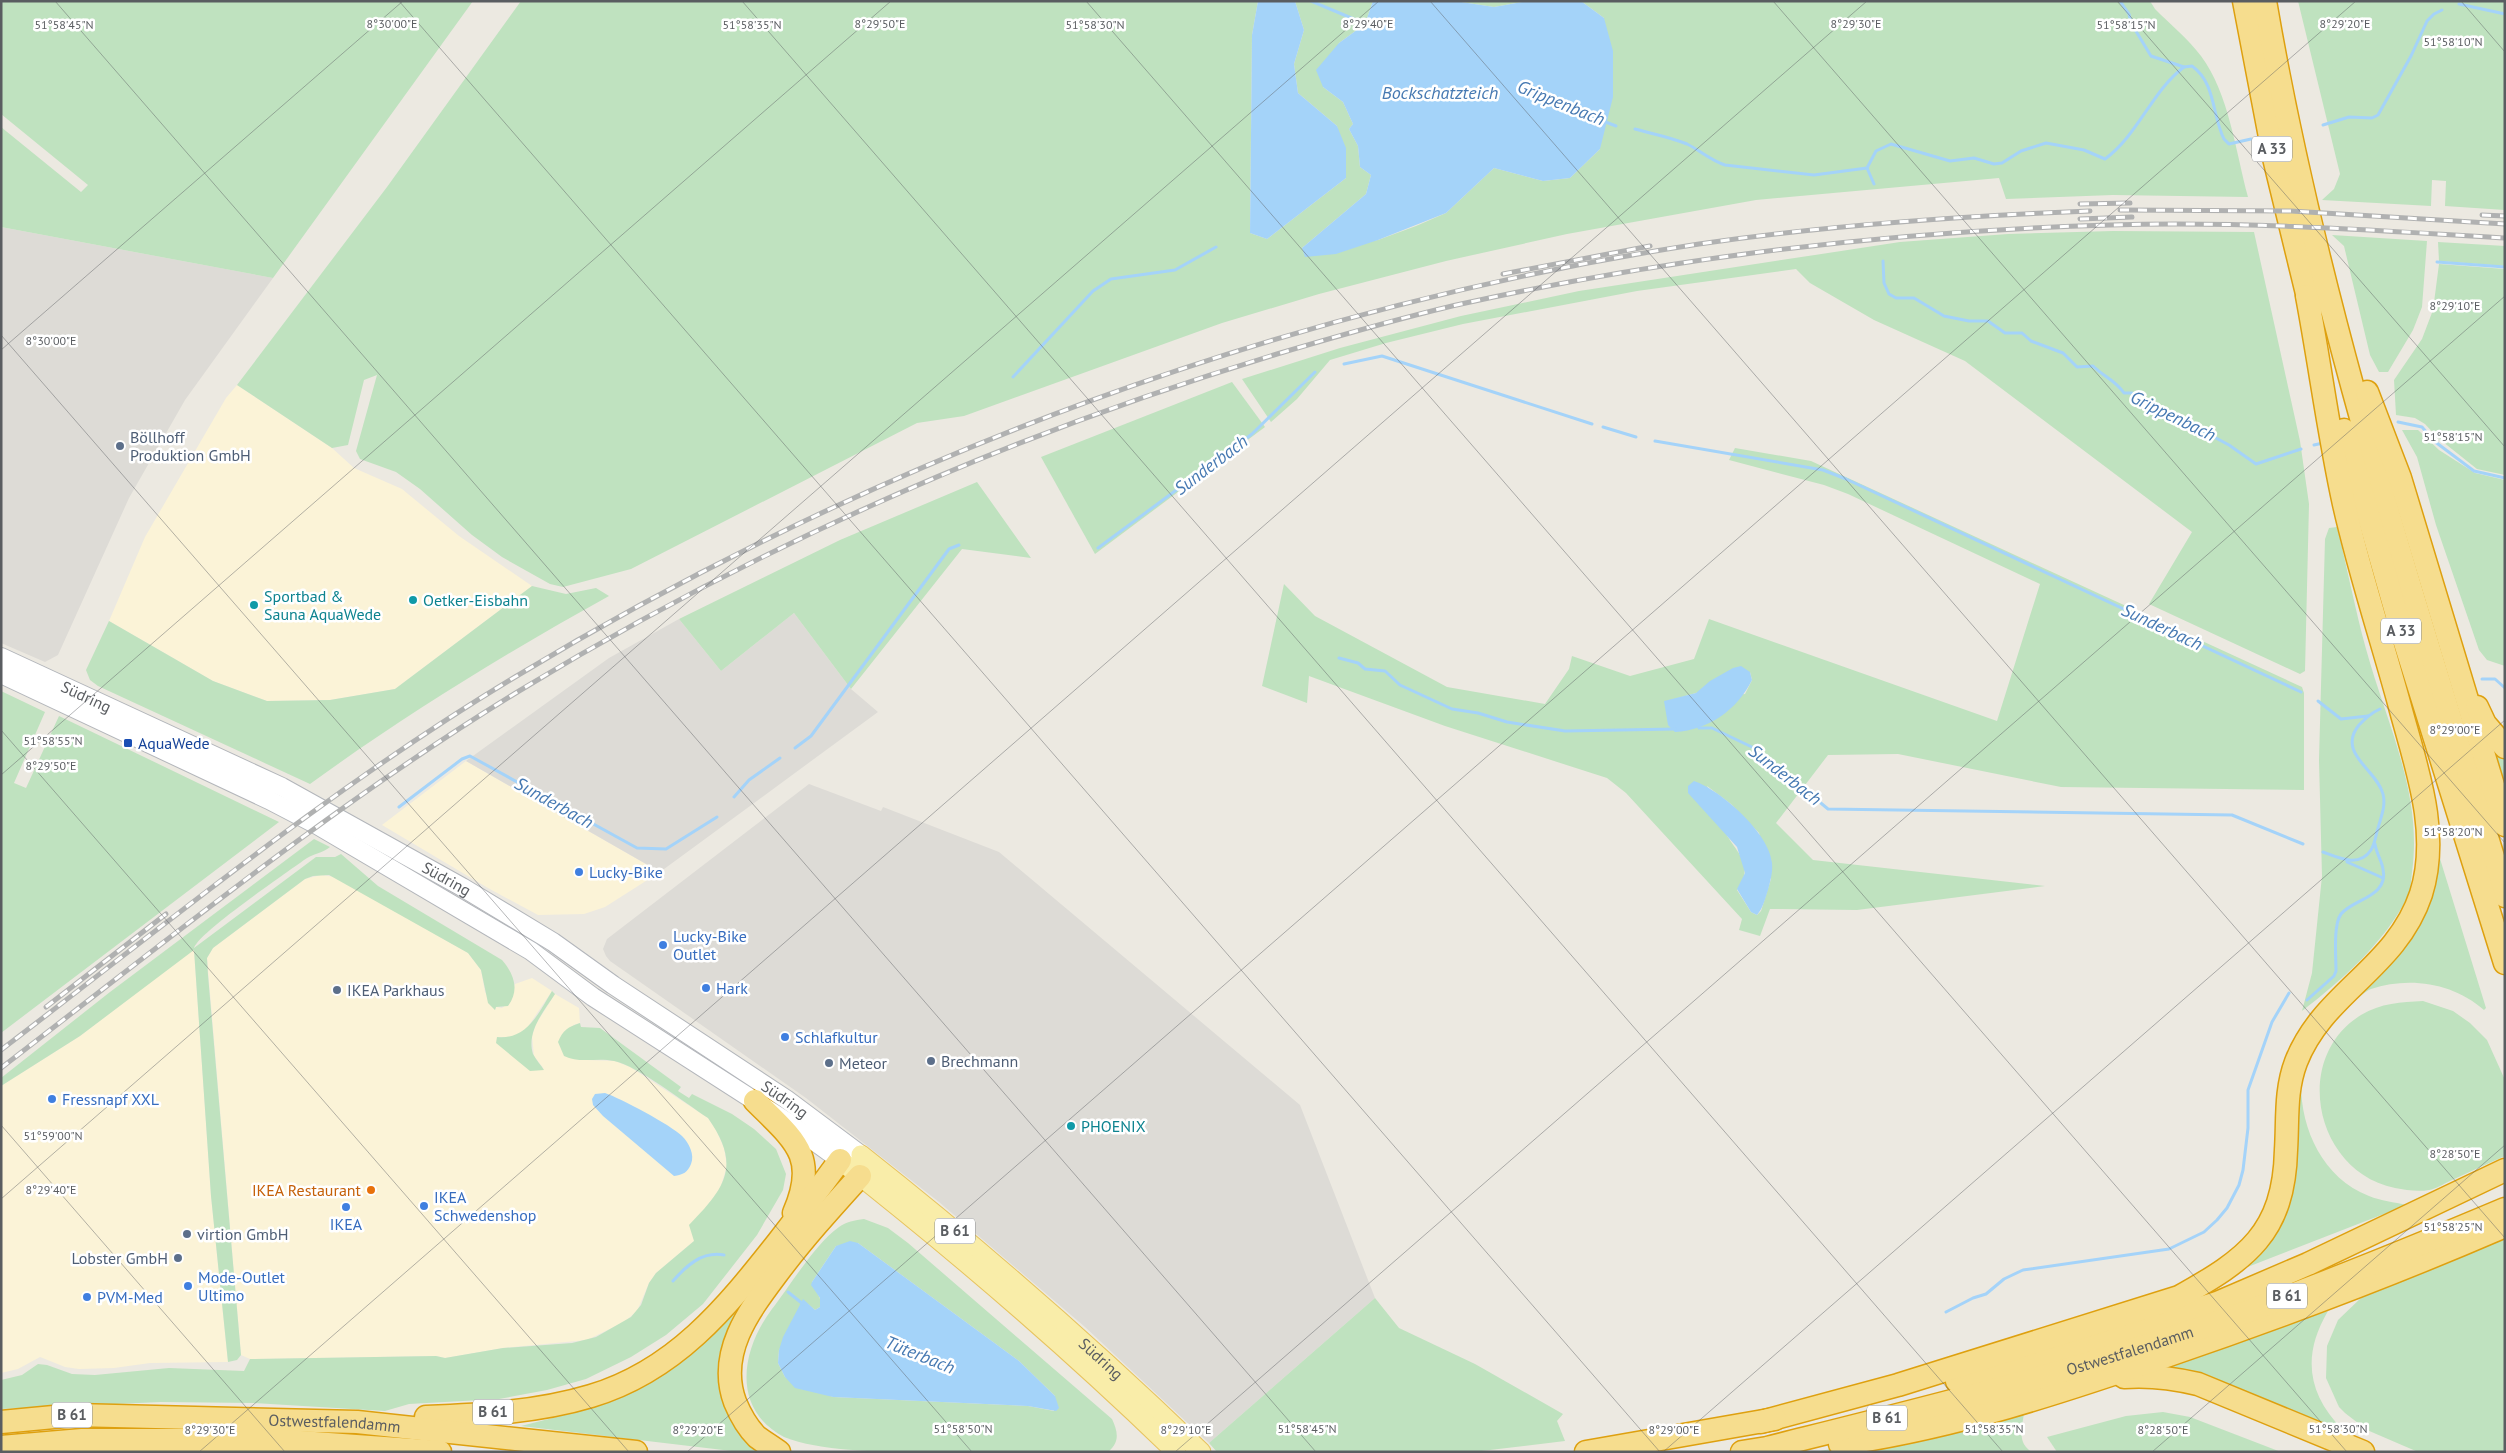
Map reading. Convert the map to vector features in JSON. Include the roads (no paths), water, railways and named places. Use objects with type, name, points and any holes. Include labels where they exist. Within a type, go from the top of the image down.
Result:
[{"type":"highway","name":"A 33","points":[[2244,1],[2274,158],[2378,478],[2505,896]]},
{"type":"highway","name":"A 33","points":[[2265,1],[2294,153],[2318,296],[2402,633],[2505,963]]},
{"type":"highway","points":[[2318,296],[2400,478],[2505,825]]},
{"type":"highway","points":[[1589,1451],[1761,1422],[1870,1393],[2005,1379],[2035,1370],[2180,1297],[2221,1274],[2242,1258],[2268,1225],[2282,1192],[2286,1149],[2287,1099],[2291,1080],[2302,1049],[2319,1020],[2391,948],[2407,923],[2420,896],[2428,854],[2428,821],[2413,755],[2345,505],[2318,296]]},
{"type":"highway","points":[[2457,663],[2485,724],[2505,747]]},
{"type":"highway","points":[[755,1102],[794,1142],[803,1161],[806,1173],[804,1189],[786,1232]]},
{"type":"highway","points":[[779,1452],[758,1436],[738,1410],[729,1377],[732,1350],[744,1320],[755,1302],[814,1227],[854,1164]]},
{"type":"highway","name":"B 61","points":[[357,1422],[537,1408],[593,1395],[625,1383],[670,1356],[710,1324],[812,1200],[854,1164]]},
{"type":"highway","name":"Ostwestfalendamm","points":[[2035,1370],[2217,1303],[2308,1264],[2504,1170]]},
{"type":"highway","name":"Ostwestfalendamm","points":[[1742,1452],[1767,1448],[2035,1370],[2218,1322],[2371,1265],[2505,1209]]},
{"type":"highway","points":[[2094,1381],[2348,1292],[2505,1226]]},
{"type":"highway","points":[[2035,1370],[2094,1381],[2144,1376],[2170,1378],[2198,1384],[2363,1452]]},
{"type":"highway","name":"Ostwestfalendamm","points":[[1,1422],[75,1415],[357,1422],[636,1452]]},
{"type":"highway","name":"Ostwestfalendamm","points":[[1,1447],[82,1440],[262,1440],[440,1452]]},
{"type":"main road","name":"Südring","points":[[1,657],[282,787],[462,887],[553,942],[613,985],[786,1100],[854,1164],[1010,1298],[1114,1391],[1176,1452]]},
{"type":"main road","name":"Südring","points":[[1,674],[269,800],[317,825],[531,951],[593,997],[854,1164],[1013,1278],[1125,1378],[1201,1452]]},
{"type":"water","points":[[1258,1],[1295,1],[1304,30],[1294,64],[1298,93],[1337,126],[1346,148],[1346,178],[1267,239],[1250,233],[1252,35]]},
{"type":"water","name":"Bockschatzteich","points":[[1373,1],[1455,1],[1494,7],[1528,1],[1581,1],[1604,18],[1613,51],[1613,97],[1600,149],[1570,178],[1543,181],[1494,168],[1446,213],[1378,240],[1336,254],[1305,257],[1302,248],[1366,194],[1371,175],[1360,167],[1358,146],[1349,129],[1353,124],[1343,102],[1323,87],[1316,70],[1339,43],[1365,24]]},
{"type":"water","points":[[1741,666],[1750,672],[1752,680],[1746,691],[1730,709],[1710,723],[1699,727],[1675,732],[1668,725],[1664,701],[1696,693],[1710,681],[1733,668]]},
{"type":"water","points":[[1694,781],[1730,803],[1763,839],[1769,852],[1772,870],[1764,903],[1757,915],[1751,912],[1737,889],[1745,873],[1737,847],[1688,793],[1688,786]]},
{"type":"water","points":[[605,1093],[645,1112],[682,1136],[692,1153],[691,1164],[687,1171],[674,1176],[603,1116],[593,1105],[592,1099],[595,1094]]},
{"type":"water","points":[[850,1241],[858,1243],[1019,1361],[1055,1396],[1059,1408],[1056,1411],[1028,1406],[833,1397],[795,1388],[785,1377],[778,1363],[783,1337],[803,1299],[815,1310],[820,1307],[820,1298],[811,1285],[812,1282],[836,1246]]},
{"type":"waterway","name":"Grippenbach","points":[[1311,1],[1368,25]]},
{"type":"waterway","points":[[2120,1],[2151,56],[2184,67],[2192,66],[2200,73],[2210,91],[2224,139],[2229,144],[2251,139]]},
{"type":"waterway","points":[[2459,4],[2505,14]]},
{"type":"waterway","points":[[2323,125],[2349,117],[2372,118],[2378,115],[2411,56],[2427,21],[2434,14],[2442,10]]},
{"type":"waterway","points":[[1867,168],[1876,151],[1891,144],[1950,161],[1974,158],[1994,164],[2002,163],[2021,151],[2046,143],[2084,150],[2105,159],[2127,138],[2163,88],[2184,67]]},
{"type":"waterway","name":"Grippenbach","points":[[1603,121],[1616,126]]},
{"type":"waterway","name":"Grippenbach","points":[[1635,129],[1687,144],[1725,165],[1814,175],[1867,168],[1874,184]]},
{"type":"waterway","points":[[1013,377],[1093,291],[1111,279],[1175,270],[1216,247]]},
{"type":"waterway","name":"Grippenbach","points":[[1883,261],[1884,283],[1889,294],[1896,298],[1914,298],[1944,316],[1969,321],[1988,321],[2005,333],[2022,333],[2031,341],[2063,353],[2077,367],[2093,366],[2124,393],[2132,393],[2229,445],[2256,464],[2301,449]]},
{"type":"waterway","name":"Grippenbach","points":[[2437,262],[2505,267]]},
{"type":"waterway","name":"Sunderbach","points":[[1344,364],[1382,356],[1592,424]]},
{"type":"waterway","name":"Sunderbach","points":[[1098,548],[1252,434],[1315,372]]},
{"type":"waterway","name":"Grippenbach","points":[[2398,422],[2422,427],[2434,441],[2474,471],[2505,478]]},
{"type":"waterway","name":"Sunderbach","points":[[1603,427],[1636,437]]},
{"type":"waterway","name":"Sunderbach","points":[[1655,441],[1823,470],[1846,479],[2301,692]]},
{"type":"waterway","points":[[2314,445],[2323,443]]},
{"type":"waterway","name":"Sunderbach","points":[[795,748],[811,736],[949,549],[959,545]]},
{"type":"waterway","name":"Sunderbach","points":[[1339,658],[1358,663],[1365,669],[1385,671],[1400,685],[1452,709],[1478,713],[1507,722],[1565,731],[1675,729]]},
{"type":"waterway","name":"Sunderbach","points":[[2482,679],[2495,679],[2505,688]]},
{"type":"waterway","name":"Sunderbach","points":[[2318,701],[2341,719],[2368,716]]},
{"type":"waterway","name":"Sunderbach","points":[[2323,852],[2342,859],[2355,860],[2366,856],[2374,845],[2383,811],[2383,794],[2379,785],[2355,753],[2352,744],[2353,735],[2359,725],[2380,709]]},
{"type":"waterway","name":"Sunderbach","points":[[1699,728],[1712,728],[1756,749],[1828,809],[2232,815],[2303,844]]},
{"type":"waterway","name":"Sunderbach","points":[[399,807],[462,759],[470,756],[637,848],[666,849],[717,817]]},
{"type":"waterway","name":"Sunderbach","points":[[734,797],[749,780],[780,758]]},
{"type":"waterway","points":[[2307,1000],[2334,976],[2336,971],[2336,933],[2338,919],[2341,914],[2346,909],[2376,892],[2381,886],[2383,869],[2375,844]]},
{"type":"waterway","points":[[2347,862],[2383,878]]},
{"type":"waterway","points":[[1946,1312],[1973,1298],[1986,1294],[2004,1279],[2023,1270],[2169,1249],[2204,1232],[2217,1220],[2227,1208],[2239,1185],[2243,1170],[2248,1128],[2248,1090],[2272,1022],[2289,993]]},
{"type":"waterway","name":"Tüterbach","points":[[673,1281],[695,1261],[709,1255],[724,1255]]},
{"type":"waterway","name":"Tüterbach","points":[[788,1292],[803,1304]]},
{"type":"railway","points":[[2080,204],[2130,203]]},
{"type":"railway","points":[[2120,210],[2291,211],[2505,224]]},
{"type":"railway","points":[[1,1050],[253,856],[382,763],[448,719],[515,677],[653,598],[794,526],[939,461],[1086,402],[1236,351],[1388,308],[1543,272],[1748,237],[1943,219],[2090,211]]},
{"type":"railway","points":[[2482,215],[2505,216]]},
{"type":"railway","points":[[2080,219],[2132,217]]},
{"type":"railway","points":[[1,1068],[255,872],[385,778],[519,691],[609,638],[793,542],[888,498],[1080,420],[1178,386],[1277,354],[1392,321],[1461,304],[1541,287],[1622,273],[1784,249],[1947,233],[2028,228],[2159,224],[2308,227],[2505,238]]},
{"type":"railway","points":[[1503,274],[1650,246]]},
{"type":"railway","points":[[46,1007],[166,914]]},
{"type":"place","name":"Böllhoff Produktion GmbH","points":[[120,446]]},
{"type":"place","name":"Oetker-Eisbahn","points":[[413,600]]},
{"type":"place","name":"Sportbad & Sauna AquaWede","points":[[254,605]]},
{"type":"place","name":"AquaWede","points":[[128,743]]},
{"type":"place","name":"Lucky-Bike","points":[[579,872]]},
{"type":"place","name":"Lucky-Bike Outlet","points":[[663,945]]},
{"type":"place","name":"Hark","points":[[706,988]]},
{"type":"place","name":"IKEA Parkhaus","points":[[337,990]]},
{"type":"place","name":"Schlafkultur","points":[[785,1037]]},
{"type":"place","name":"Brechmann","points":[[931,1061]]},
{"type":"place","name":"Meteor","points":[[829,1063]]},
{"type":"place","name":"Fressnapf XXL","points":[[52,1099]]},
{"type":"place","name":"PHOENIX","points":[[1071,1126]]},
{"type":"place","name":"IKEA Restaurant","points":[[371,1190]]},
{"type":"place","name":"IKEA Schwedenshop","points":[[424,1206]]},
{"type":"place","name":"IKEA","points":[[346,1207]]},
{"type":"place","name":"virtion GmbH","points":[[187,1234]]},
{"type":"place","name":"Lobster GmbH","points":[[178,1258]]},
{"type":"place","name":"Mode-Outlet Ultimo","points":[[188,1286]]},
{"type":"place","name":"PVM-Med","points":[[87,1297]]}]
